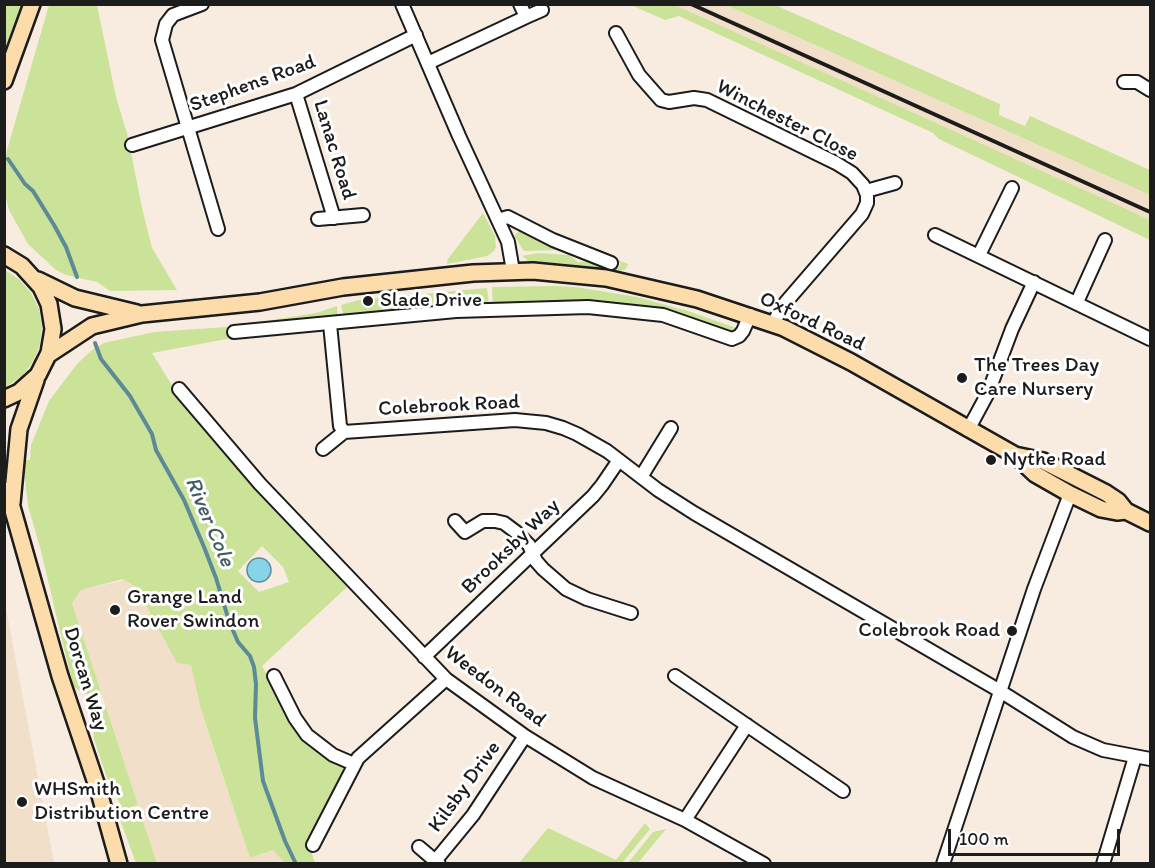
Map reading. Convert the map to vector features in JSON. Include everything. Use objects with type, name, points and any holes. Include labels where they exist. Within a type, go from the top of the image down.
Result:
[{"type":"main road","points":[[4,81],[32,4]]},
{"type":"main road","points":[[4,242],[10,257],[35,279],[46,295],[51,312],[53,337],[48,355]]},
{"type":"main road","points":[[48,355],[92,326],[142,314],[260,302],[337,288],[513,271]]},
{"type":"main road","name":"Oxford Road","points":[[513,271],[573,274],[647,286],[773,323],[841,356],[1015,455],[1035,474],[1070,494],[1101,509],[1117,513],[1126,511]]},
{"type":"main road","points":[[35,279],[75,298],[142,314]]},
{"type":"main road","name":"Dorcan Way","points":[[12,507],[19,429],[38,375],[48,355]]},
{"type":"main road","points":[[4,399],[26,387],[38,375]]},
{"type":"main road","name":"Oxford Road","points":[[1015,455],[1043,461],[1077,478],[1106,493],[1118,501],[1126,511],[1150,523]]},
{"type":"main road","points":[[1070,494],[1077,478]]},
{"type":"main road","name":"Dorcan Way","points":[[4,490],[12,507],[60,676],[99,792],[119,864]]},
{"type":"street","points":[[202,4],[173,15],[166,24],[162,40],[219,229]]},
{"type":"street","points":[[402,4],[508,242],[513,271]]},
{"type":"street","points":[[520,4],[526,17]]},
{"type":"street","points":[[428,63],[542,10]]},
{"type":"street","name":"Winchester Close","points":[[616,33],[639,75],[657,98],[669,102],[694,98],[706,100],[836,163],[859,179],[866,192],[867,203],[862,214],[786,302],[773,323]]},
{"type":"street","name":"Stephens Road","points":[[132,145],[296,94],[416,35]]},
{"type":"street","points":[[1124,82],[1137,82],[1150,90]]},
{"type":"street","name":"Lanac Road","points":[[296,94],[334,218]]},
{"type":"street","name":"Winchester Close","points":[[866,192],[895,183]]},
{"type":"street","points":[[979,255],[1012,188]]},
{"type":"street","name":"Lanac Road","points":[[318,219],[363,215]]},
{"type":"street","points":[[498,220],[508,218],[553,240],[611,263]]},
{"type":"street","points":[[935,235],[1150,339]]},
{"type":"street","points":[[1077,302],[1105,240]]},
{"type":"street","points":[[968,430],[988,393],[1012,329],[1034,282]]},
{"type":"street","points":[[234,332],[474,310],[588,307],[663,315],[732,339],[743,331],[750,315]]},
{"type":"street","points":[[322,449],[344,432],[340,426],[330,324]]},
{"type":"street","name":"Weedon Road","points":[[180,389],[211,417],[260,484],[446,680],[525,736],[593,778],[685,820],[764,864]]},
{"type":"street","name":"Colebrook Road","points":[[344,432],[530,420],[577,434],[714,525],[1000,691],[1084,743],[1119,754],[1150,759]]},
{"type":"street","points":[[641,477],[671,428]]},
{"type":"street","name":"Brooksby Way","points":[[424,657],[593,496],[618,460]]},
{"type":"street","points":[[944,864],[1043,562],[1070,494]]},
{"type":"street","points":[[455,521],[465,532],[483,521],[504,523],[529,545],[536,561],[550,576],[574,594],[631,613]]},
{"type":"street","points":[[274,676],[295,718],[308,735],[333,755],[354,764]]},
{"type":"street","points":[[675,676],[843,791]]},
{"type":"street","points":[[313,845],[354,764],[368,747],[446,680]]},
{"type":"street","points":[[685,820],[747,725]]},
{"type":"street","name":"Kilsby Drive","points":[[438,862],[473,815],[525,736]]},
{"type":"street","points":[[1102,864],[1135,757]]},
{"type":"street","points":[[419,847],[438,862]]},
{"type":"shaded area","points":[[675,5],[726,5],[1150,195],[1150,220]]},
{"type":"shaded area","points":[[123,579],[136,587],[177,662],[191,665],[200,706],[250,858],[274,850],[285,863],[157,863],[72,603],[80,590]]},
{"type":"shaded area","name":"WHSmith Distribution Centre","points":[[5,603],[54,863],[5,863]]},
{"type":"green space","points":[[5,5],[24,5],[5,52]]},
{"type":"green space","points":[[49,5],[97,5],[152,248],[177,290],[110,291],[97,282],[66,275],[56,270],[28,244],[9,210],[4,190],[7,150]]},
{"type":"green space","points":[[631,5],[675,5],[1124,208],[1150,220],[1150,240],[939,139],[933,133],[679,16],[665,20]]},
{"type":"green space","points":[[726,5],[775,5],[1000,104],[999,115],[1025,126],[1030,116],[1150,170],[1150,195]]},
{"type":"green space","points":[[483,213],[495,236],[494,251],[487,256],[447,264],[448,259]]},
{"type":"green space","points":[[519,231],[560,250],[524,251],[516,238],[514,239]]},
{"type":"green space","points":[[538,253],[569,255],[578,262],[590,261],[607,266],[619,267],[621,263],[617,262],[618,260],[628,264],[626,269],[616,272],[531,263],[522,256]]},
{"type":"green space","points":[[5,270],[20,280],[31,293],[39,309],[42,326],[40,344],[34,360],[24,374],[5,388]]},
{"type":"green space","points":[[556,286],[637,297],[688,311],[739,329],[733,334],[646,307],[615,304],[493,305],[492,287]]},
{"type":"green space","points":[[487,288],[489,305],[344,317],[341,305],[359,300]]},
{"type":"green space","points":[[337,306],[338,318],[233,331],[232,338],[152,353],[178,395],[227,457],[347,587],[262,666],[283,702],[342,764],[344,777],[307,839],[315,863],[285,863],[273,850],[250,858],[200,706],[191,665],[177,663],[136,587],[123,579],[81,590],[72,603],[102,695],[84,694],[73,686],[28,506],[23,460],[30,460],[31,445],[49,401],[77,364],[92,350],[104,343],[154,332],[227,327],[316,313]],"holes":[[[262,546],[283,567],[289,582],[259,592],[238,571]]]},
{"type":"green space","points":[[106,707],[138,805],[122,810],[111,781],[108,781],[94,739],[93,722],[99,712]]},
{"type":"green space","points":[[139,809],[157,863],[136,863],[119,817]]},
{"type":"green space","points":[[645,823],[650,829],[622,863],[519,863],[548,828],[616,860]]},
{"type":"green space","points":[[666,829],[638,863],[628,863],[653,832]]},
{"type":"water","points":[[259,558],[264,559],[270,565],[270,575],[264,581],[259,582],[254,581],[248,575],[247,570],[248,565],[254,559]]},
{"type":"waterway","name":"River Cole","points":[[8,159],[25,184],[33,191],[54,225],[66,247],[77,277]]},
{"type":"waterway","name":"River Cole","points":[[95,343],[101,359],[130,396],[152,434],[156,450],[184,500],[204,547],[238,642],[250,656],[256,684],[255,718],[263,781],[296,864]]},
{"type":"railway","points":[[691,4],[1150,212]]},
{"type":"place","name":"Slade Drive","points":[[368,301]]},
{"type":"place","name":"The Trees Day Care Nursery","points":[[962,378]]},
{"type":"place","name":"Nythe Road","points":[[991,460]]},
{"type":"place","name":"Grange Land Rover Swindon","points":[[115,610]]},
{"type":"place","name":"Colebrook Road","points":[[1012,631]]},
{"type":"place","name":"WHSmith Distribution Centre","points":[[22,802]]}]
